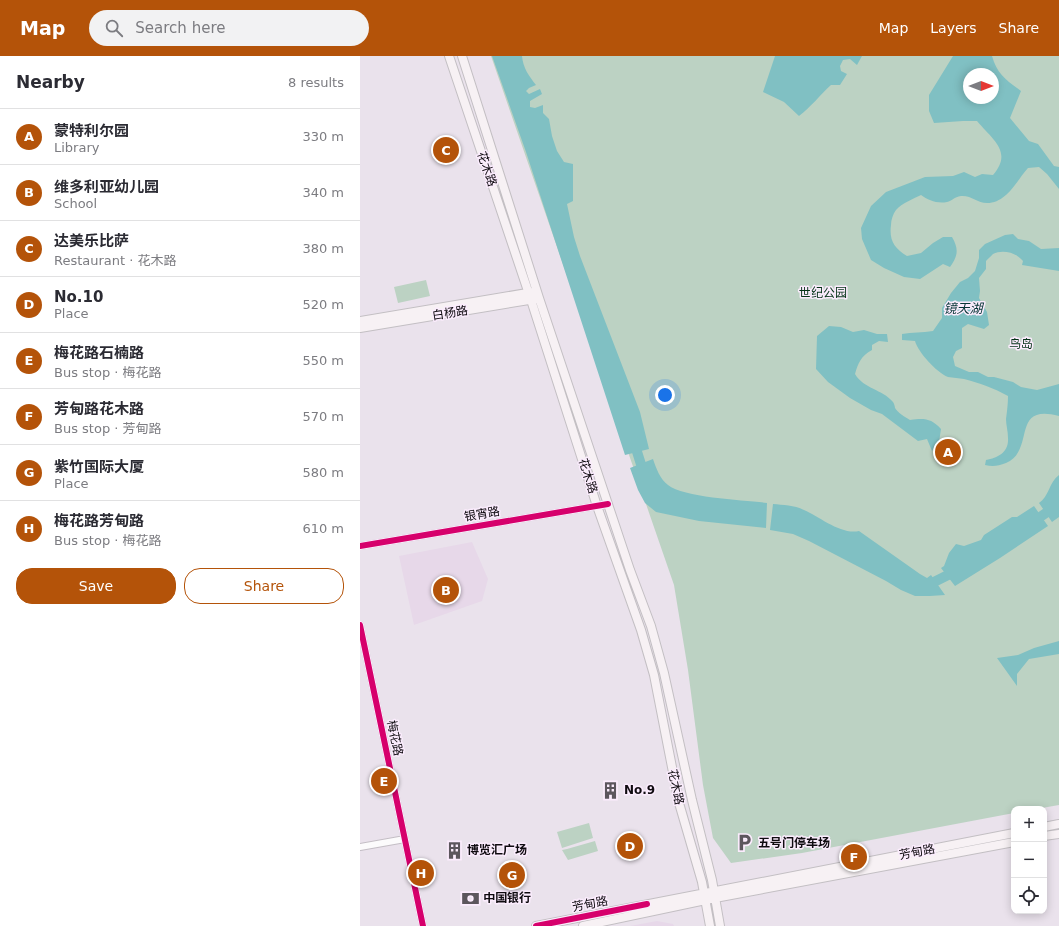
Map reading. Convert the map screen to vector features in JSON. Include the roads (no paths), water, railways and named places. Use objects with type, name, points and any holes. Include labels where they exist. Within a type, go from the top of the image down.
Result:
[{"type":"main road","name":"花木路","points":[[449,56],[651,626],[664,672],[720,926]]},
{"type":"main road","name":"花木路","points":[[462,56],[597,506],[641,630],[654,675],[679,803],[702,882],[710,926]]},
{"type":"main road","name":"白杨路","points":[[360,321],[534,296]]},
{"type":"main road","name":"白杨路","points":[[360,328],[534,296]]},
{"type":"main road","points":[[1047,826],[1059,824]]},
{"type":"main road","name":"芳甸路","points":[[536,926],[704,897],[1011,834]]},
{"type":"main road","points":[[1047,836],[1059,834]]},
{"type":"main road","name":"芳甸路","points":[[714,895],[1011,843]]},
{"type":"main road","name":"芳甸路","points":[[583,926],[704,897]]},
{"type":"street","name":"银宵路","points":[[360,546],[608,504]]},
{"type":"street","name":"梅花路","points":[[360,624],[423,926]]},
{"type":"street","points":[[360,847],[405,839]]},
{"type":"water","points":[[492,56],[522,56],[525,68],[536,85],[526,91],[529,94],[540,89],[542,94],[530,101],[530,107],[535,108],[543,105],[543,113],[549,119],[552,136],[557,151],[564,162],[573,164],[573,201],[567,204],[574,237],[640,412],[649,449],[625,455],[526,152]]},
{"type":"water","points":[[775,56],[862,56],[857,65],[850,59],[843,60],[840,66],[841,71],[847,74],[840,85],[831,85],[808,109],[799,116],[784,102],[763,92]]},
{"type":"water","name":"镜天湖","points":[[953,56],[992,56],[997,68],[963,68],[963,104],[999,104],[999,72],[1021,91],[1010,118],[1029,141],[1038,144],[1054,166],[1059,167],[1059,189],[1047,174],[1039,167],[1028,168],[1006,195],[994,202],[983,203],[965,196],[961,196],[949,201],[936,202],[921,195],[904,203],[895,212],[891,223],[893,243],[899,250],[907,256],[921,253],[943,237],[952,237],[957,249],[955,259],[950,267],[943,264],[920,279],[904,277],[871,260],[862,239],[861,228],[871,206],[886,192],[925,177],[953,176],[964,172],[975,177],[982,174],[993,175],[999,167],[1001,160],[1001,153],[998,146],[977,121],[934,123],[929,111],[929,95]]},
{"type":"water","name":"镜天湖","points":[[1013,234],[1018,239],[1029,241],[1041,249],[1059,248],[1059,271],[1022,265],[1023,261],[1014,254],[1001,252],[993,254],[986,261],[986,269],[979,278],[979,298],[987,312],[989,325],[984,329],[968,324],[962,328],[962,348],[956,351],[953,357],[955,366],[969,372],[978,372],[988,377],[1013,382],[1021,387],[1037,390],[1059,384],[1059,416],[1044,414],[1034,416],[1025,430],[1020,448],[1015,457],[1006,463],[991,466],[985,465],[986,460],[995,458],[1002,454],[1008,443],[1006,419],[1008,396],[981,384],[964,379],[948,377],[933,366],[920,351],[915,341],[902,340],[902,334],[933,331],[942,318],[942,308],[951,293],[960,282],[968,278],[975,271],[979,258],[979,250],[985,244],[1005,235]]},
{"type":"water","points":[[829,326],[841,327],[853,332],[864,330],[877,334],[887,334],[888,342],[879,341],[872,345],[872,350],[860,360],[855,374],[863,383],[889,398],[896,410],[906,418],[910,420],[927,420],[934,423],[941,429],[939,442],[932,451],[927,439],[918,441],[882,414],[871,410],[850,398],[828,382],[816,369],[817,336]]},
{"type":"water","points":[[653,459],[663,480],[668,485],[676,489],[701,496],[767,503],[766,528],[699,521],[656,512],[645,503],[638,490],[630,468]]},
{"type":"water","points":[[1059,475],[1059,517],[1052,522],[1039,503],[1045,497],[1053,481]]},
{"type":"water","points":[[773,504],[800,508],[838,528],[852,532],[859,531],[920,574],[927,578],[931,575],[945,595],[915,596],[809,541],[793,534],[770,530]]},
{"type":"water","points":[[1034,506],[1048,526],[955,586],[941,568],[944,566],[949,553],[956,544],[964,546],[981,540],[984,535],[1012,517],[1017,517]]},
{"type":"water","points":[[1059,641],[1059,654],[1029,659],[1017,674],[1017,686],[997,658],[1018,655],[1034,648]]},
{"type":"waterway","points":[[633,439],[645,477]]},
{"type":"waterway","points":[[1030,524],[1059,504]]},
{"type":"waterway","points":[[924,587],[958,570]]},
{"type":"place","name":"达美乐比萨","points":[[446,150]]},
{"type":"place","name":"蒙特利尔园","points":[[948,452]]},
{"type":"place","name":"维多利亚幼儿园","points":[[446,590]]},
{"type":"place","name":"梅花路石楠路","points":[[384,781]]},
{"type":"place","name":"No.9","points":[[611,790]]},
{"type":"place","name":"五号门停车场","points":[[745,843]]},
{"type":"place","name":"No.10","points":[[630,846]]},
{"type":"place","name":"博览汇广场","points":[[454,850]]},
{"type":"place","name":"芳甸路花木路","points":[[854,857]]},
{"type":"place","name":"梅花路芳甸路","points":[[421,873]]},
{"type":"place","name":"紫竹国际大厦","points":[[512,875]]},
{"type":"place","name":"中国银行","points":[[470,898]]},
{"type":"park label","name":"世纪公园","points":[[823,293]]},
{"type":"park label","name":"鸟岛","points":[[1021,344]]}]
